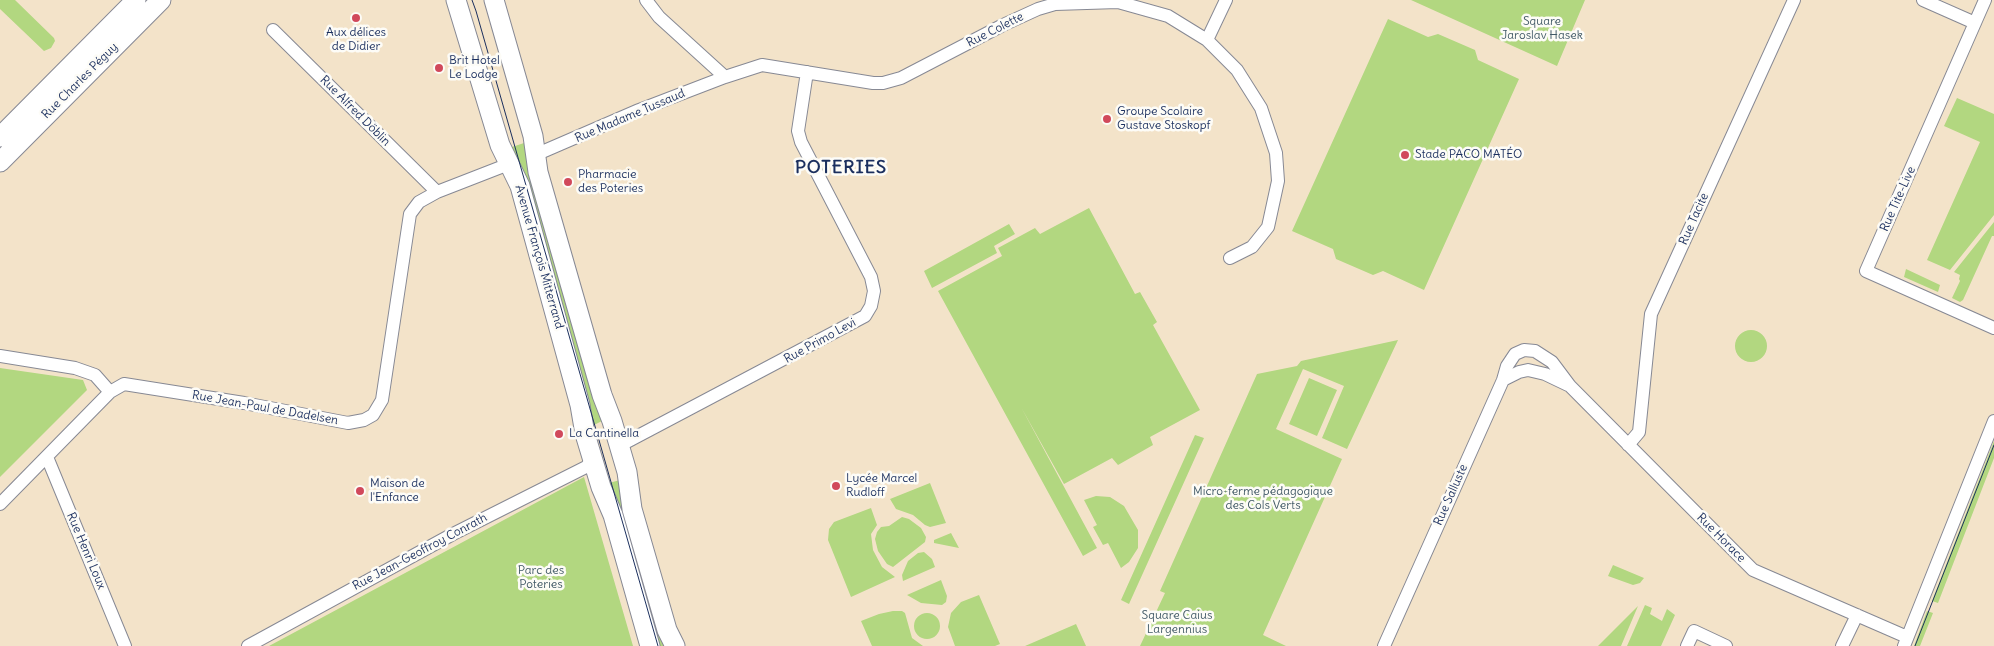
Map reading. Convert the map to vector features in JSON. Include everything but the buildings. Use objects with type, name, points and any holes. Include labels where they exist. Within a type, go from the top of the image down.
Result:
[{"type":"street","name":"Rue Charles Péguy","points":[[0,138],[136,0]]},
{"type":"street","name":"Rue Charles Péguy","points":[[0,162],[161,0]]},
{"type":"street","name":"Avenue François Mitterrand","points":[[456,0],[500,145],[520,186],[580,405],[585,434],[601,487],[613,515],[650,646]]},
{"type":"street","name":"Avenue François Mitterrand","points":[[494,0],[533,136],[538,172],[599,386],[629,482],[632,509],[667,630],[675,646]]},
{"type":"street","points":[[646,0],[659,17],[725,77]]},
{"type":"street","points":[[1208,40],[1226,0]]},
{"type":"street","name":"Rue Tacite","points":[[1628,445],[1639,432],[1651,314],[1794,0]]},
{"type":"street","points":[[1923,0],[1975,23]]},
{"type":"street","name":"Rue Tite-Live","points":[[1985,0],[1866,271],[1994,328]]},
{"type":"street","name":"Rue Colette","points":[[725,77],[762,65],[873,84],[892,82],[932,63],[1002,25],[1038,9],[1055,4],[1118,2],[1168,16],[1208,40],[1237,70],[1260,108],[1276,153],[1278,182],[1268,228],[1252,247],[1230,258]]},
{"type":"street","name":"Rue Alfred Döblin","points":[[273,30],[437,192]]},
{"type":"street","name":"Rue Primo Levi","points":[[619,446],[865,316],[872,306],[874,292],[871,278],[801,142],[798,131],[807,72]]},
{"type":"street","name":"Rue Madame Tussaud","points":[[535,156],[639,110],[725,77]]},
{"type":"street","name":"Rue Jean-Paul de Dadelsen","points":[[110,392],[124,384],[244,403],[348,423],[364,420],[373,415],[382,400],[410,214],[419,202],[437,192],[509,164]]},
{"type":"street","name":"Rue Horace","points":[[1524,350],[1535,351],[1547,358],[1558,368],[1570,386],[1753,570],[1857,616],[1905,642]]},
{"type":"street","name":"Rue Salluste","points":[[1384,646],[1510,359],[1515,354],[1524,350]]},
{"type":"street","points":[[0,356],[75,368],[95,375],[110,392],[0,504]]},
{"type":"street","name":"Rue Horace","points":[[1502,380],[1528,370],[1544,374],[1570,386]]},
{"type":"street","points":[[1905,642],[1994,420]]},
{"type":"street","points":[[593,460],[619,446]]},
{"type":"street","name":"Rue Henri Loux","points":[[47,457],[125,646]]},
{"type":"street","name":"Rue Jean-Geoffroy Conrath","points":[[248,646],[356,585],[586,467],[593,460]]},
{"type":"street","points":[[1842,646],[1857,616]]},
{"type":"street","points":[[1688,646],[1694,631],[1726,646]]},
{"type":"green space","points":[[0,0],[15,0],[54,38],[55,41],[51,48],[44,51],[0,9]]},
{"type":"green space","name":"Square Jaroslav Hasek","points":[[1411,0],[1585,0],[1557,66]]},
{"type":"green space","name":"Stade PACO MATÉO","points":[[1388,19],[1428,37],[1438,34],[1475,50],[1478,60],[1519,79],[1424,290],[1383,271],[1373,275],[1336,259],[1333,249],[1292,231]]},
{"type":"green space","points":[[1957,98],[1994,114],[1994,215],[1950,270],[1927,260],[1980,142],[1944,126]]},
{"type":"green space","points":[[530,141],[606,419],[588,428],[506,149]]},
{"type":"green space","points":[[1089,208],[1135,294],[1140,292],[1157,322],[1153,325],[1200,410],[1150,437],[1153,445],[1118,465],[1112,458],[1064,484],[1021,407],[1097,548],[1083,556],[938,291],[1002,256],[998,248],[1035,228],[1040,234]]},
{"type":"green space","points":[[1994,222],[1994,236],[1992,236],[1963,300],[1960,302],[1952,298],[1960,281],[1960,275],[1954,272]]},
{"type":"green space","points":[[1009,224],[1015,234],[994,246],[997,253],[932,288],[924,271]]},
{"type":"green space","points":[[1906,269],[1940,285],[1938,292],[1904,277]]},
{"type":"green space","points":[[1751,330],[1757,331],[1762,335],[1766,340],[1766,352],[1762,357],[1757,361],[1751,362],[1745,361],[1740,357],[1736,352],[1735,346],[1736,340],[1740,335],[1745,331]]},
{"type":"green space","name":"Micro-ferme pédagogique des Cols Verts","points":[[1398,340],[1347,449],[1322,438],[1344,386],[1303,369],[1276,429],[1342,459],[1263,635],[1286,646],[1140,646],[1165,593],[1160,591],[1257,374],[1297,366],[1301,361]]},
{"type":"green space","points":[[0,368],[83,380],[87,390],[0,477]]},
{"type":"green space","points":[[1309,378],[1337,390],[1317,436],[1289,424]]},
{"type":"green space","points":[[1195,435],[1204,438],[1129,604],[1121,600]]},
{"type":"green space","points":[[1994,441],[1994,458],[1938,603],[1932,601]]},
{"type":"green space","name":"Parc des Poteries","points":[[584,477],[633,646],[269,646]]},
{"type":"green space","points":[[624,479],[670,646],[654,646],[605,484]]},
{"type":"green space","points":[[930,483],[946,523],[930,527],[913,515],[896,509],[890,499]]},
{"type":"green space","points":[[1096,496],[1110,497],[1124,506],[1138,530],[1138,548],[1129,562],[1121,568],[1108,543],[1103,545],[1093,527],[1097,525],[1084,500]]},
{"type":"green space","points":[[871,508],[877,525],[871,534],[873,550],[882,567],[895,577],[851,597],[828,540],[829,529],[834,522]]},
{"type":"green space","points":[[902,517],[909,519],[921,528],[926,537],[925,542],[893,567],[887,564],[878,551],[875,539],[881,527],[889,526]]},
{"type":"green space","points":[[951,533],[959,548],[934,543],[934,540]]},
{"type":"green space","points":[[924,552],[932,559],[935,567],[903,581],[902,575],[908,561],[918,553]]},
{"type":"green space","points":[[1613,565],[1644,578],[1640,583],[1633,585],[1608,576]]},
{"type":"green space","points":[[941,580],[947,596],[946,602],[942,605],[921,603],[907,595]]},
{"type":"green space","points":[[979,595],[1000,644],[995,646],[955,646],[948,627],[951,613],[961,602]]},
{"type":"green space","points":[[1645,605],[1652,608],[1650,614],[1662,621],[1667,609],[1675,615],[1661,646],[1627,646]]},
{"type":"green space","points":[[1638,606],[1621,646],[1598,646]]},
{"type":"green space","points":[[893,611],[905,613],[912,638],[923,646],[872,646],[861,621]]},
{"type":"green space","points":[[1927,611],[1933,613],[1920,646],[1914,646]]},
{"type":"green space","points":[[927,613],[936,617],[940,626],[936,635],[927,639],[918,635],[914,626],[918,617]]},
{"type":"green space","points":[[1076,624],[1086,646],[1025,646]]},
{"type":"tram line","points":[[472,0],[658,646]]},
{"type":"tram line","points":[[1915,646],[1994,445]]},
{"type":"place","name":"Aux délices de Didier","points":[[356,18]]},
{"type":"place","name":"Brit Hotel Le Lodge","points":[[439,68]]},
{"type":"place","name":"Groupe Scolaire Gustave Stoskopf","points":[[1107,119]]},
{"type":"place","name":"Stade PACO MATÉO","points":[[1405,155]]},
{"type":"place","name":"Pharmacie des Poteries","points":[[568,182]]},
{"type":"place","name":"La Cantinella","points":[[559,434]]},
{"type":"place","name":"Lycée Marcel Rudloff","points":[[836,486]]},
{"type":"place","name":"Maison de l'Enfance","points":[[360,491]]},
{"type":"district","name":"POTERIES","points":[[841,168]]},
{"type":"park label","name":"Square Caius Largennius","points":[[1177,623]]}]
